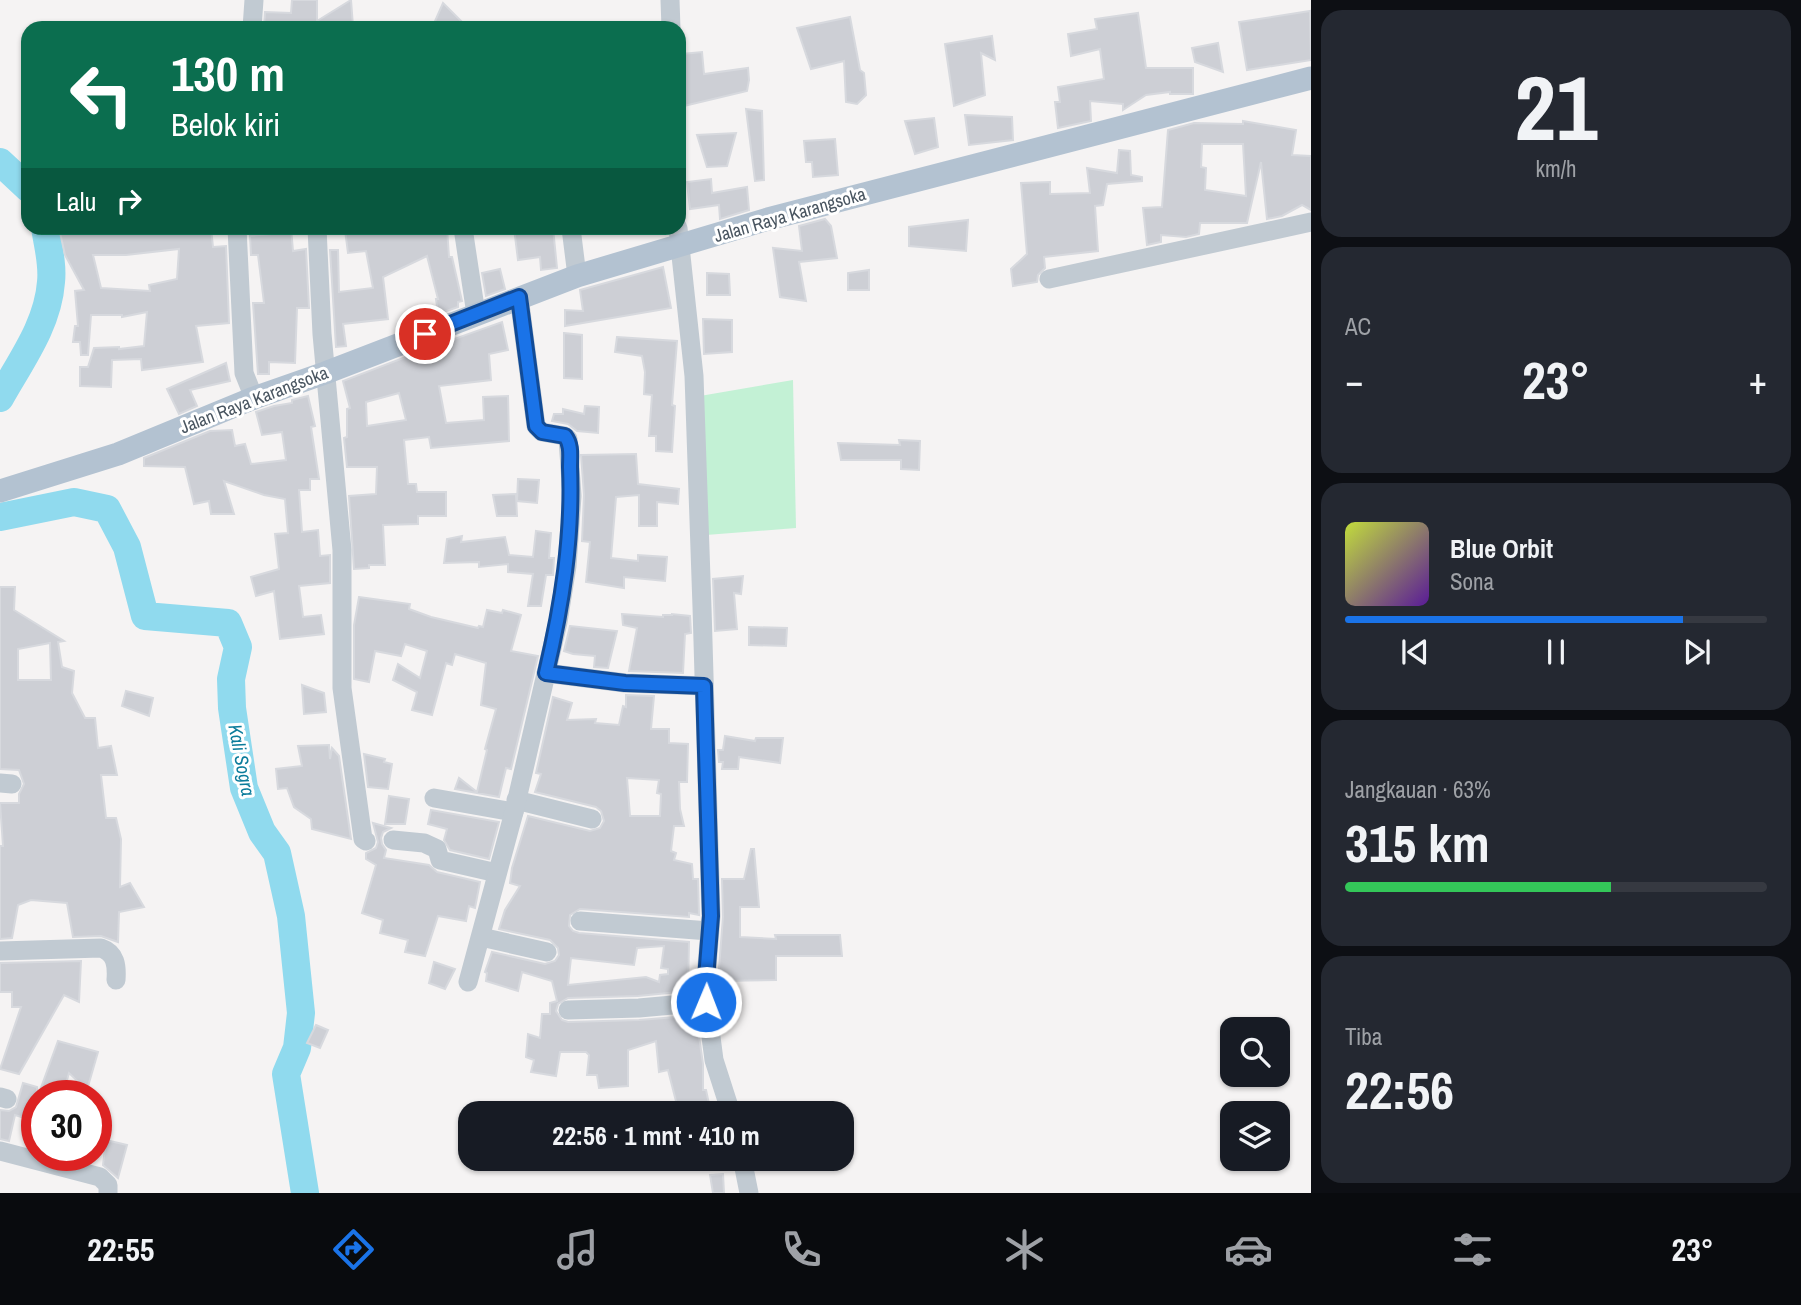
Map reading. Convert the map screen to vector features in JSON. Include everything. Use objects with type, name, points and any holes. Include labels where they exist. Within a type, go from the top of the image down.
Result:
[{"type":"main road","name":"Jalan Raya Karangsoka","points":[[2,491],[118,454],[254,398],[679,237],[768,219],[1311,78]]},
{"type":"street","points":[[252,21],[254,0]]},
{"type":"street","points":[[670,0],[671,21]]},
{"type":"street","points":[[1049,279],[1311,222]]},
{"type":"street","points":[[237,235],[244,373],[254,398]]},
{"type":"street","points":[[317,235],[325,373],[342,550],[342,688],[363,838],[366,841]]},
{"type":"street","points":[[464,235],[476,314]]},
{"type":"street","points":[[572,235],[577,276]]},
{"type":"street","points":[[679,237],[694,376],[711,916],[705,991],[714,1060],[727,1101]]},
{"type":"street","points":[[468,982],[515,806],[558,622],[572,496],[570,444],[565,436],[542,432],[536,426],[519,297]]},
{"type":"street","points":[[546,673],[625,683],[704,686]]},
{"type":"street","points":[[434,798],[515,806],[592,819]]},
{"type":"street","points":[[393,841],[431,845],[438,849],[438,857],[444,861],[498,873]]},
{"type":"street","points":[[580,921],[709,931]]},
{"type":"street","points":[[481,937],[547,952]]},
{"type":"street","points":[[0,951],[101,948],[113,956],[116,980]]},
{"type":"street","points":[[568,1010],[639,1009],[706,1002]]},
{"type":"street","points":[[0,1151],[100,1177],[108,1185],[108,1193]]},
{"type":"street","points":[[745,1171],[749,1193]]},
{"type":"green space","points":[[793,380],[796,528],[706,535],[700,396]]},
{"type":"building","points":[[292,0],[317,0],[317,21],[264,21],[265,12],[291,13]]},
{"type":"building","points":[[351,0],[353,21],[317,21]]},
{"type":"building","points":[[443,3],[461,21],[435,21]]},
{"type":"building","points":[[1310,11],[1311,60],[1247,70],[1239,22]]},
{"type":"building","points":[[1138,13],[1146,68],[1193,68],[1193,94],[1170,92],[1146,95],[1123,110],[1123,104],[1090,101],[1091,121],[1058,128],[1055,102],[1060,102],[1058,87],[1104,79],[1100,49],[1071,56],[1068,34],[1097,29],[1095,19]]},
{"type":"building","points":[[850,17],[860,70],[864,73],[866,95],[857,104],[846,102],[844,61],[811,69],[797,28]]},
{"type":"building","points":[[992,36],[995,60],[981,53],[985,95],[954,106],[945,44]]},
{"type":"building","points":[[1218,43],[1223,72],[1195,62],[1192,48]]},
{"type":"building","points":[[702,52],[704,74],[748,68],[747,91],[686,106],[686,54]]},
{"type":"building","points":[[746,109],[762,111],[764,180],[755,181]]},
{"type":"building","points":[[965,115],[1012,117],[1013,140],[969,145]]},
{"type":"building","points":[[934,118],[938,147],[915,154],[905,121]]},
{"type":"building","points":[[1243,121],[1296,130],[1292,155],[1311,156],[1311,210],[1302,205],[1282,216],[1267,219],[1261,162],[1247,223],[1200,223],[1199,234],[1186,237],[1161,235],[1161,242],[1147,245],[1143,208],[1162,207],[1168,130],[1194,123],[1243,124]],"holes":[[[1202,144],[1243,144],[1246,196],[1205,190],[1206,168],[1201,167]]]},
{"type":"building","points":[[736,133],[727,166],[707,167],[697,135]]},
{"type":"building","points":[[835,139],[838,175],[813,177],[812,162],[806,162],[804,141]]},
{"type":"building","points":[[1119,150],[1130,151],[1131,175],[1142,177],[1142,181],[1107,184],[1103,205],[1095,206],[1098,251],[1044,257],[1045,268],[1038,275],[1037,282],[1013,286],[1011,269],[1027,254],[1021,183],[1050,182],[1050,194],[1090,193],[1087,168],[1117,173]]},
{"type":"building","points":[[711,179],[712,193],[747,187],[749,210],[720,219],[719,205],[690,209],[687,182]]},
{"type":"building","points":[[825,219],[831,226],[837,258],[799,262],[806,301],[780,297],[773,248],[802,251],[799,226]]},
{"type":"building","points":[[968,220],[966,251],[909,246],[909,227]]},
{"type":"building","points":[[61,235],[212,235],[213,247],[226,246],[229,323],[196,326],[203,362],[142,370],[141,359],[112,360],[111,387],[80,386],[80,367],[88,367],[94,348],[144,346],[147,312],[122,317],[91,315],[88,355],[81,355],[80,342],[73,342],[75,326],[78,326],[75,291],[84,290],[65,255]],"holes":[[[179,249],[177,279],[149,285],[150,291],[101,288],[93,255],[126,255]]]},
{"type":"building","points":[[292,235],[293,251],[306,249],[309,308],[297,308],[295,363],[269,362],[269,374],[258,374],[253,303],[264,303],[258,255],[251,255],[250,236]]},
{"type":"building","points":[[346,235],[447,235],[449,257],[452,257],[462,301],[458,302],[458,307],[438,314],[438,299],[427,256],[383,277],[388,319],[343,324],[346,346],[336,347],[330,250],[338,250],[339,292],[373,288],[366,251],[348,253]]},
{"type":"building","points":[[515,235],[554,235],[557,268],[541,270],[540,257],[518,260]]},
{"type":"building","points":[[663,267],[671,308],[565,326],[565,310],[583,311],[580,290]]},
{"type":"building","points":[[500,269],[505,289],[486,296],[482,273]]},
{"type":"building","points":[[869,270],[869,290],[848,290],[848,273]]},
{"type":"building","points":[[707,273],[729,274],[730,295],[707,295]]},
{"type":"building","points":[[703,319],[732,320],[732,352],[704,354]]},
{"type":"building","points":[[502,322],[508,350],[489,354],[491,380],[439,386],[446,423],[484,420],[483,397],[508,396],[509,441],[431,448],[429,437],[404,440],[408,484],[416,484],[417,492],[446,492],[446,516],[418,516],[418,524],[383,525],[385,565],[354,569],[349,496],[376,494],[377,467],[347,467],[344,438],[347,437],[347,409],[350,408],[343,381],[411,355],[441,347],[440,344]],"holes":[[[399,393],[406,420],[367,426],[366,402]]]},
{"type":"building","points":[[564,333],[582,335],[582,379],[564,378]]},
{"type":"building","points":[[617,337],[677,341],[672,405],[675,406],[672,452],[656,451],[656,436],[649,436],[652,395],[644,394],[645,372],[642,356],[615,352]]},
{"type":"building","points":[[226,363],[230,381],[190,390],[197,406],[179,414],[167,389]]},
{"type":"building","points":[[308,396],[315,426],[311,427],[319,479],[310,479],[310,490],[299,490],[302,532],[318,530],[320,556],[330,555],[330,583],[299,586],[303,617],[321,615],[324,634],[280,639],[274,591],[256,596],[251,577],[279,569],[275,534],[288,533],[285,499],[264,495],[224,481],[234,514],[211,514],[209,501],[194,504],[185,467],[144,466],[144,458],[210,431],[232,430],[235,446],[245,444],[251,464],[286,460],[282,432],[262,435],[256,412]]},
{"type":"building","points":[[585,406],[599,407],[598,433],[577,431],[568,424],[552,421],[554,414],[563,414],[563,409],[584,414]]},
{"type":"building","points":[[899,440],[920,441],[919,470],[901,469],[901,460],[841,460],[838,443],[900,445]]},
{"type":"building","points":[[636,454],[638,484],[679,489],[678,504],[657,502],[657,526],[639,526],[639,495],[616,497],[611,558],[638,561],[638,555],[667,557],[665,581],[624,577],[624,588],[586,582],[590,542],[582,541],[584,495],[581,455]]},
{"type":"building","points":[[518,479],[539,480],[537,503],[517,501]]},
{"type":"building","points":[[516,494],[517,516],[497,516],[493,495]]},
{"type":"building","points":[[536,531],[551,533],[549,558],[554,558],[553,575],[546,575],[541,606],[528,606],[533,574],[508,572],[508,564],[479,567],[479,562],[444,563],[447,539],[462,536],[461,542],[505,537],[509,555],[533,557]]},
{"type":"building","points":[[743,576],[741,594],[734,593],[737,629],[715,631],[713,579]]},
{"type":"building","points":[[0,587],[15,587],[14,610],[64,641],[58,642],[62,667],[74,671],[72,693],[85,718],[95,718],[98,748],[111,746],[117,775],[101,775],[106,818],[116,818],[121,839],[120,887],[130,883],[144,907],[119,912],[118,942],[101,936],[73,937],[67,903],[31,900],[18,905],[12,938],[0,939],[0,846],[3,846],[0,803],[19,803],[19,794],[24,784],[19,770],[0,769]],"holes":[[[50,643],[51,680],[18,680],[18,649]]]},
{"type":"building","points":[[359,597],[410,604],[409,609],[431,617],[478,628],[483,627],[487,610],[502,613],[503,610],[521,615],[511,651],[538,656],[511,769],[506,768],[499,797],[455,789],[459,778],[477,792],[496,709],[481,705],[486,663],[455,654],[452,665],[446,663],[432,715],[412,710],[417,692],[393,680],[398,664],[420,678],[427,651],[405,644],[401,656],[375,651],[369,682],[354,679],[354,625]]},
{"type":"building","points":[[622,614],[690,616],[691,633],[685,634],[683,673],[629,671],[637,628],[623,625]]},
{"type":"building","points":[[570,626],[617,631],[608,668],[594,667],[595,656],[564,651]]},
{"type":"building","points":[[749,627],[787,628],[786,646],[749,645]]},
{"type":"building","points":[[302,685],[324,693],[326,712],[304,714]]},
{"type":"building","points":[[126,691],[153,698],[149,716],[122,706]]},
{"type":"building","points":[[626,695],[654,696],[651,729],[669,729],[669,743],[688,744],[687,782],[679,782],[684,826],[674,826],[671,851],[676,853],[674,860],[692,864],[693,879],[698,879],[699,915],[689,913],[689,917],[580,909],[570,915],[569,926],[579,933],[689,942],[688,991],[568,998],[558,1004],[556,1011],[562,1020],[568,1022],[688,1016],[688,1020],[689,1016],[696,1015],[703,1064],[703,1090],[706,1090],[708,1101],[676,1101],[668,1070],[659,1072],[656,1041],[628,1050],[628,1086],[599,1088],[597,1075],[587,1075],[589,1055],[586,1052],[560,1052],[556,1076],[531,1072],[534,1060],[526,1057],[528,1034],[540,1038],[542,1014],[550,1014],[550,1003],[557,1001],[552,981],[522,972],[518,991],[486,981],[485,972],[492,952],[545,964],[555,961],[559,955],[558,948],[550,940],[499,929],[505,910],[520,886],[510,883],[528,816],[590,831],[600,828],[604,821],[601,811],[596,807],[535,792],[541,774],[536,773],[553,697],[572,703],[567,720],[596,719],[595,723],[619,725],[623,706],[626,707]],"holes":[[[627,778],[659,780],[657,793],[661,794],[660,816],[630,816]],[[664,946],[661,968],[668,969],[668,974],[660,975],[659,982],[646,977],[568,985],[571,958],[634,965],[637,948]]]},
{"type":"building","points":[[725,736],[755,741],[756,738],[783,738],[780,763],[739,757],[738,769],[722,769],[723,762],[719,762],[718,750],[723,750]]},
{"type":"building","points":[[329,745],[330,759],[332,748],[339,756],[351,839],[312,829],[311,819],[294,807],[287,788],[278,789],[276,769],[302,766],[298,746]]},
{"type":"building","points":[[364,754],[385,759],[384,762],[392,764],[388,789],[368,787]]},
{"type":"building","points":[[389,796],[409,799],[405,824],[385,824]]},
{"type":"building","points":[[431,810],[499,822],[489,859],[450,850],[444,840],[447,829],[428,824]]},
{"type":"building","points":[[373,823],[391,828],[383,832],[381,838],[386,850],[384,858],[429,865],[437,872],[480,882],[475,908],[469,906],[466,921],[438,916],[425,956],[405,952],[408,940],[380,933],[383,920],[362,913],[376,865],[366,859],[366,853],[376,848],[378,842]]},
{"type":"building","points":[[751,849],[754,849],[759,907],[740,907],[740,937],[776,939],[775,935],[840,935],[842,956],[776,956],[776,980],[718,981],[723,917],[722,879],[744,879]]},
{"type":"building","points":[[81,961],[79,1002],[64,995],[19,1074],[0,1069],[21,1007],[12,1007],[12,992],[0,992],[0,963]]},
{"type":"building","points":[[434,962],[455,969],[445,989],[429,983]]},
{"type":"building","points":[[316,1025],[328,1030],[320,1048],[307,1043]]},
{"type":"building","points":[[58,1041],[98,1052],[90,1080],[76,1080],[69,1073],[67,1080],[44,1080]]},
{"type":"building","points":[[21,1090],[21,1117],[15,1115],[9,1141],[0,1139],[0,1110],[9,1111],[16,1107]]},
{"type":"building","points":[[112,1141],[127,1145],[118,1178],[110,1171]]},
{"type":"building","points":[[723,1174],[724,1193],[713,1193],[710,1175]]},
{"type":"waterway","name":"Kali Sogra","points":[[0,162],[21,182]]},
{"type":"waterway","name":"Kali Sogra","points":[[0,398],[32,343],[45,313],[51,282],[46,235]]},
{"type":"waterway","name":"Kali Sogra","points":[[0,517],[74,502],[107,509],[127,547],[145,616],[228,623],[238,647],[231,679],[232,708],[244,788],[262,832],[277,853],[291,916],[301,1013],[297,1048],[286,1074],[305,1193]]},
{"type":"route","points":[[425,334],[519,297],[536,426],[542,432],[565,436],[570,444],[572,496],[566,566],[558,622],[546,673],[625,683],[704,686],[711,916],[706,1002]]}]
